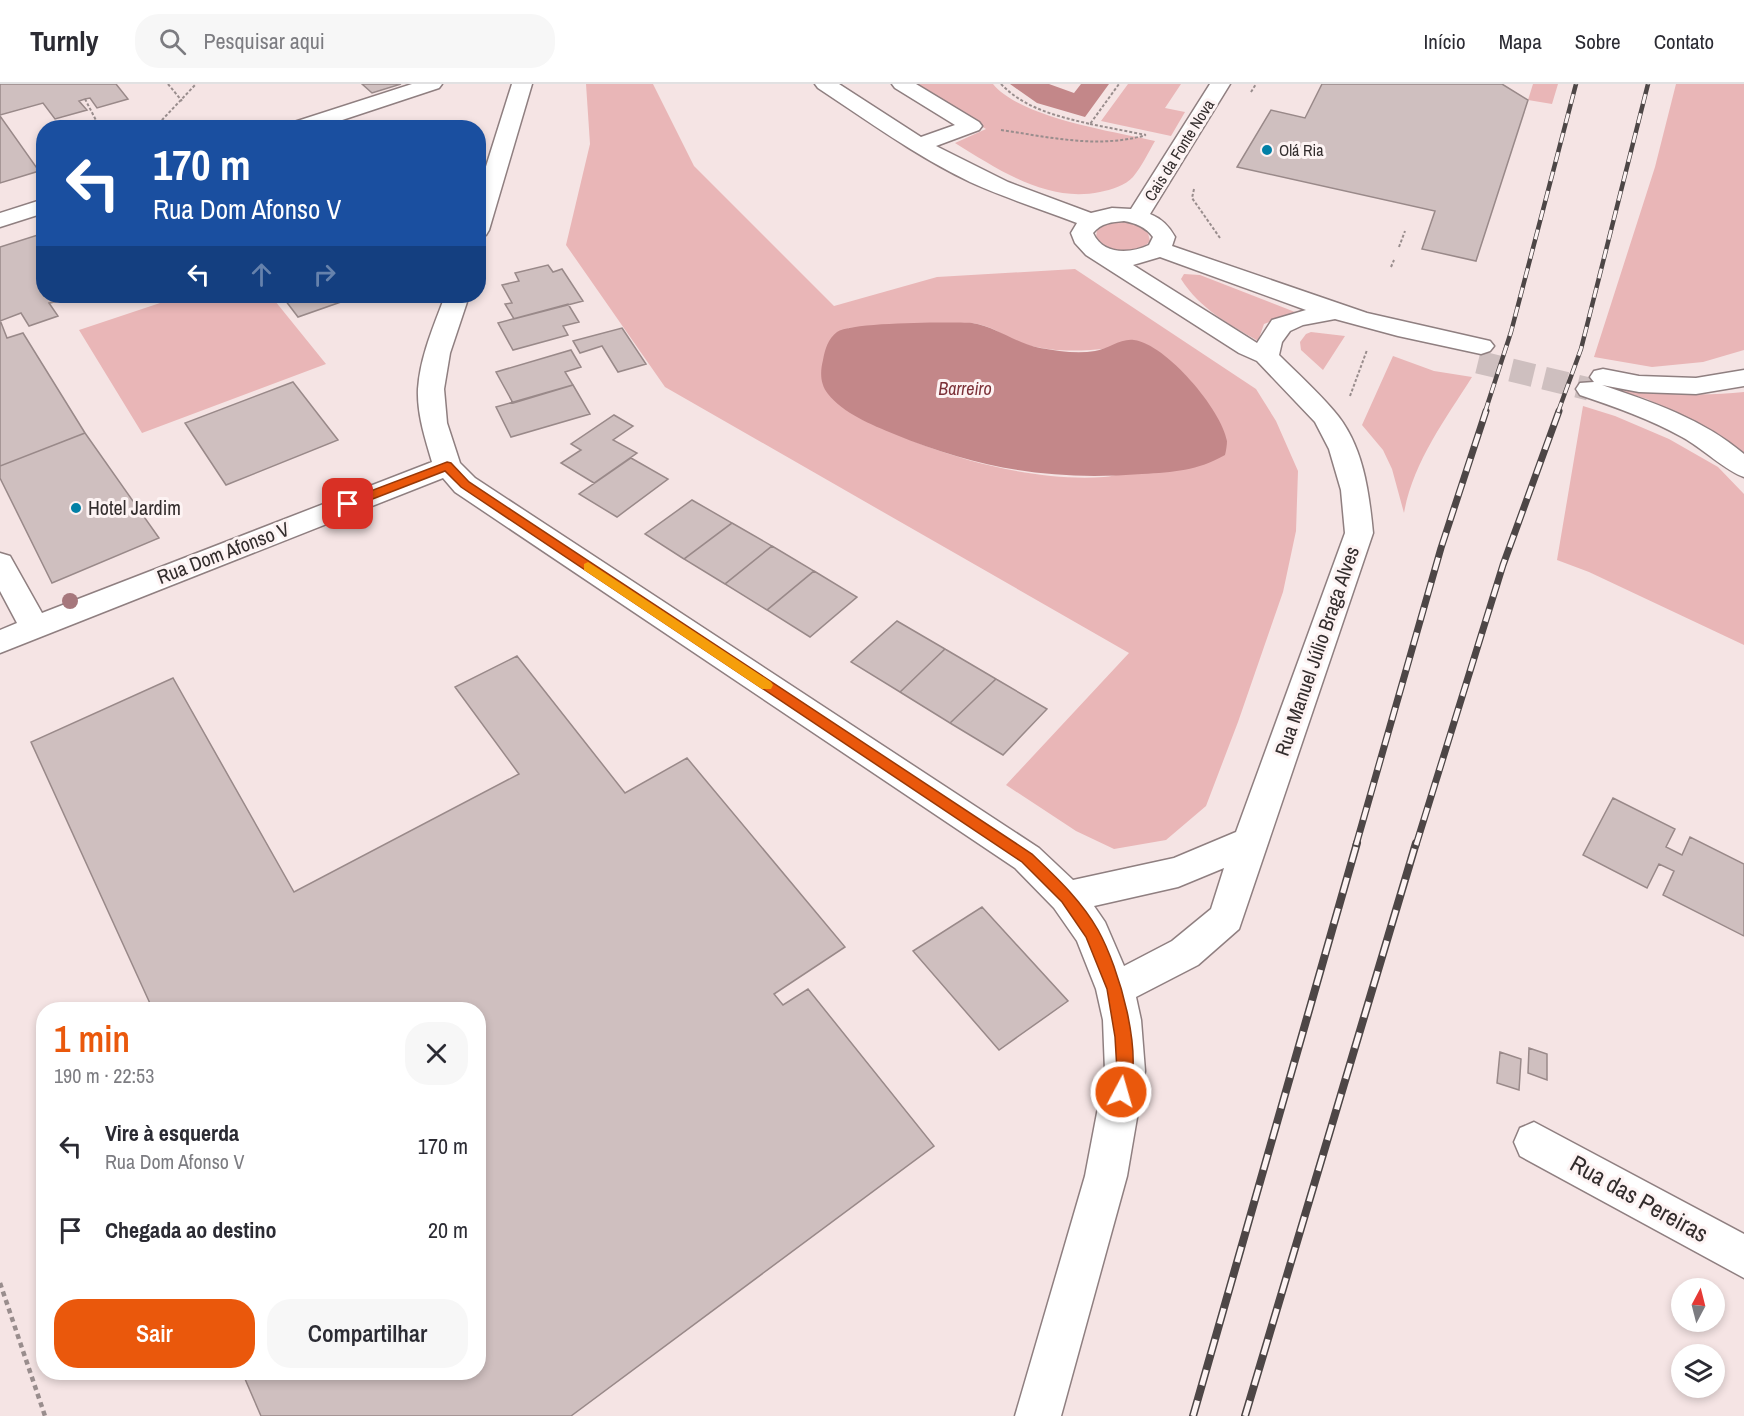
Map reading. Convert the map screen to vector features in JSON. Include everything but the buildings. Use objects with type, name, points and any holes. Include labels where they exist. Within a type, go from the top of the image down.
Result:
[{"type":"street","points":[[320,120],[432,84]]},
{"type":"street","points":[[486,203],[522,84]]},
{"type":"street","points":[[825,84],[921,144],[999,186],[1091,220],[1112,215],[1137,217],[1155,225],[1161,231],[1163,243],[1155,252]]},
{"type":"street","points":[[902,84],[972,126]]},
{"type":"street","name":"Cais da Fonte Nova","points":[[1137,217],[1220,84]]},
{"type":"street","points":[[921,144],[972,126]]},
{"type":"street","points":[[0,220],[36,209]]},
{"type":"street","points":[[1091,220],[1082,233],[1089,246],[1097,252],[1118,258],[1155,252],[1333,312],[1479,354]]},
{"type":"street","name":"Rua Manuel Júlio Braga Alves","points":[[1097,252],[1248,348],[1266,356],[1326,418],[1343,449],[1355,490],[1359,533],[1250,843],[1226,918],[1185,953],[1115,989]]},
{"type":"street","name":"Rua Manuel Júlio Braga Alves","points":[[1155,252],[1173,286],[1193,311]]},
{"type":"street","points":[[454,303],[436,353],[431,389],[434,423],[447,466],[465,485],[1027,858],[1067,897],[1092,933],[1115,989],[1122,1020],[1125,1071],[1106,1176],[1038,1416]]},
{"type":"street","points":[[1266,356],[1268,343],[1274,330],[1292,320],[1333,312]]},
{"type":"street","points":[[1744,378],[1696,386],[1590,382],[1686,427],[1715,444],[1744,468]]},
{"type":"street","name":"Rua Dom Afonso V","points":[[0,642],[447,466]]},
{"type":"street","points":[[0,563],[35,628]]},
{"type":"street","points":[[1067,897],[1178,872],[1250,843]]},
{"type":"street","name":"Rua das Pereiras","points":[[1534,1142],[1744,1257]]},
{"type":"path","points":[[168,84],[182,101]]},
{"type":"path","points":[[159,120],[182,101],[196,84]]},
{"type":"path","points":[[1001,84],[1007,93],[1052,114],[1133,132]]},
{"type":"path","points":[[1090,124],[1119,84]]},
{"type":"path","points":[[1250,94],[1256,84]]},
{"type":"path","points":[[85,99],[96,120]]},
{"type":"path","points":[[972,126],[1078,141],[1134,140],[1146,135]]},
{"type":"path","points":[[1198,181],[1192,198],[1224,244]]},
{"type":"path","points":[[1399,247],[1405,231]]},
{"type":"path","points":[[1391,267],[1394,260]]},
{"type":"path","points":[[1348,402],[1378,325]]},
{"type":"path","points":[[0,1283],[45,1416]]},
{"type":"shaded area","points":[[586,84],[653,84],[694,166],[834,306],[937,277],[1075,269],[1256,389],[1276,421],[1298,471],[1296,531],[1283,592],[1206,806],[1166,840],[1114,849],[1076,831],[1006,785],[1129,653],[665,387],[566,245],[590,144]],"holes":[[[972,323],[1027,345],[1058,350],[1087,350],[1146,344],[1173,364],[1195,386],[1212,412],[1227,442],[1104,477],[1037,474],[1001,468],[931,448],[897,434],[838,403],[848,328]]]},
{"type":"shaded area","points":[[911,84],[993,84],[1006,96],[1045,114],[1092,128],[1155,141],[1133,177],[1118,187],[1100,192],[1061,193],[1024,182],[955,143],[986,129]]},
{"type":"shaded area","points":[[1128,84],[1181,84],[1165,108],[1185,112],[1171,136],[1101,121]]},
{"type":"shaded area","points":[[1533,84],[1558,84],[1552,104],[1528,100]]},
{"type":"shaded area","points":[[1676,84],[1744,84],[1744,350],[1703,362],[1652,367],[1594,357],[1655,167]]},
{"type":"shaded area","points":[[1124,222],[1139,226],[1148,233],[1150,241],[1138,249],[1123,251],[1108,247],[1096,238],[1097,229],[1108,223]]},
{"type":"shaded area","points":[[1184,274],[1200,275],[1295,312],[1264,324],[1258,341],[1226,322],[1197,299],[1181,279]]},
{"type":"shaded area","points":[[160,303],[277,303],[326,364],[142,433],[79,330]]},
{"type":"shaded area","points":[[1311,332],[1345,336],[1323,370],[1301,350],[1300,342],[1306,334]]},
{"type":"shaded area","points":[[1393,356],[1434,371],[1472,377],[1422,459],[1408,494],[1404,513],[1392,469],[1383,450],[1362,425]]},
{"type":"shaded area","points":[[1605,387],[1674,394],[1744,392],[1744,455],[1679,415],[1647,399]]},
{"type":"shaded area","points":[[1583,406],[1615,416],[1669,439],[1718,467],[1744,494],[1744,645],[1589,572],[1557,560]]},
{"type":"water","points":[[1010,84],[1049,84],[1074,93],[1081,84],[1109,84],[1085,117],[1037,103]]},
{"type":"water","name":"Barreiro","points":[[972,323],[990,328],[1031,346],[1061,351],[1095,351],[1129,340],[1147,344],[1176,366],[1204,396],[1223,428],[1227,441],[1225,455],[1195,468],[1154,473],[1077,476],[1016,470],[956,456],[877,427],[858,418],[834,401],[823,386],[821,373],[825,352],[829,341],[837,332],[881,324]]},
{"type":"tunnel","points":[[1478,362],[1589,389]]},
{"type":"railway","points":[[1485,412],[1511,332],[1576,84]]},
{"type":"railway","points":[[1558,412],[1581,349],[1648,84]]},
{"type":"railway","points":[[1356,845],[1441,548],[1486,411]]},
{"type":"railway","points":[[1416,845],[1503,565],[1559,411]]},
{"type":"railway","points":[[1193,1416],[1357,843]]},
{"type":"railway","points":[[1245,1416],[1416,843]]},
{"type":"slow traffic","points":[[588,567],[767,685]]},
{"type":"place","name":"Olá Ria","points":[[1267,150]]},
{"type":"place","name":"Hotel Jardim","points":[[76,508]]},
{"type":"route","points":[[348,504],[447,466],[465,485],[1027,858],[1067,897],[1092,933],[1115,989],[1122,1020],[1125,1071],[1121,1092]]}]
